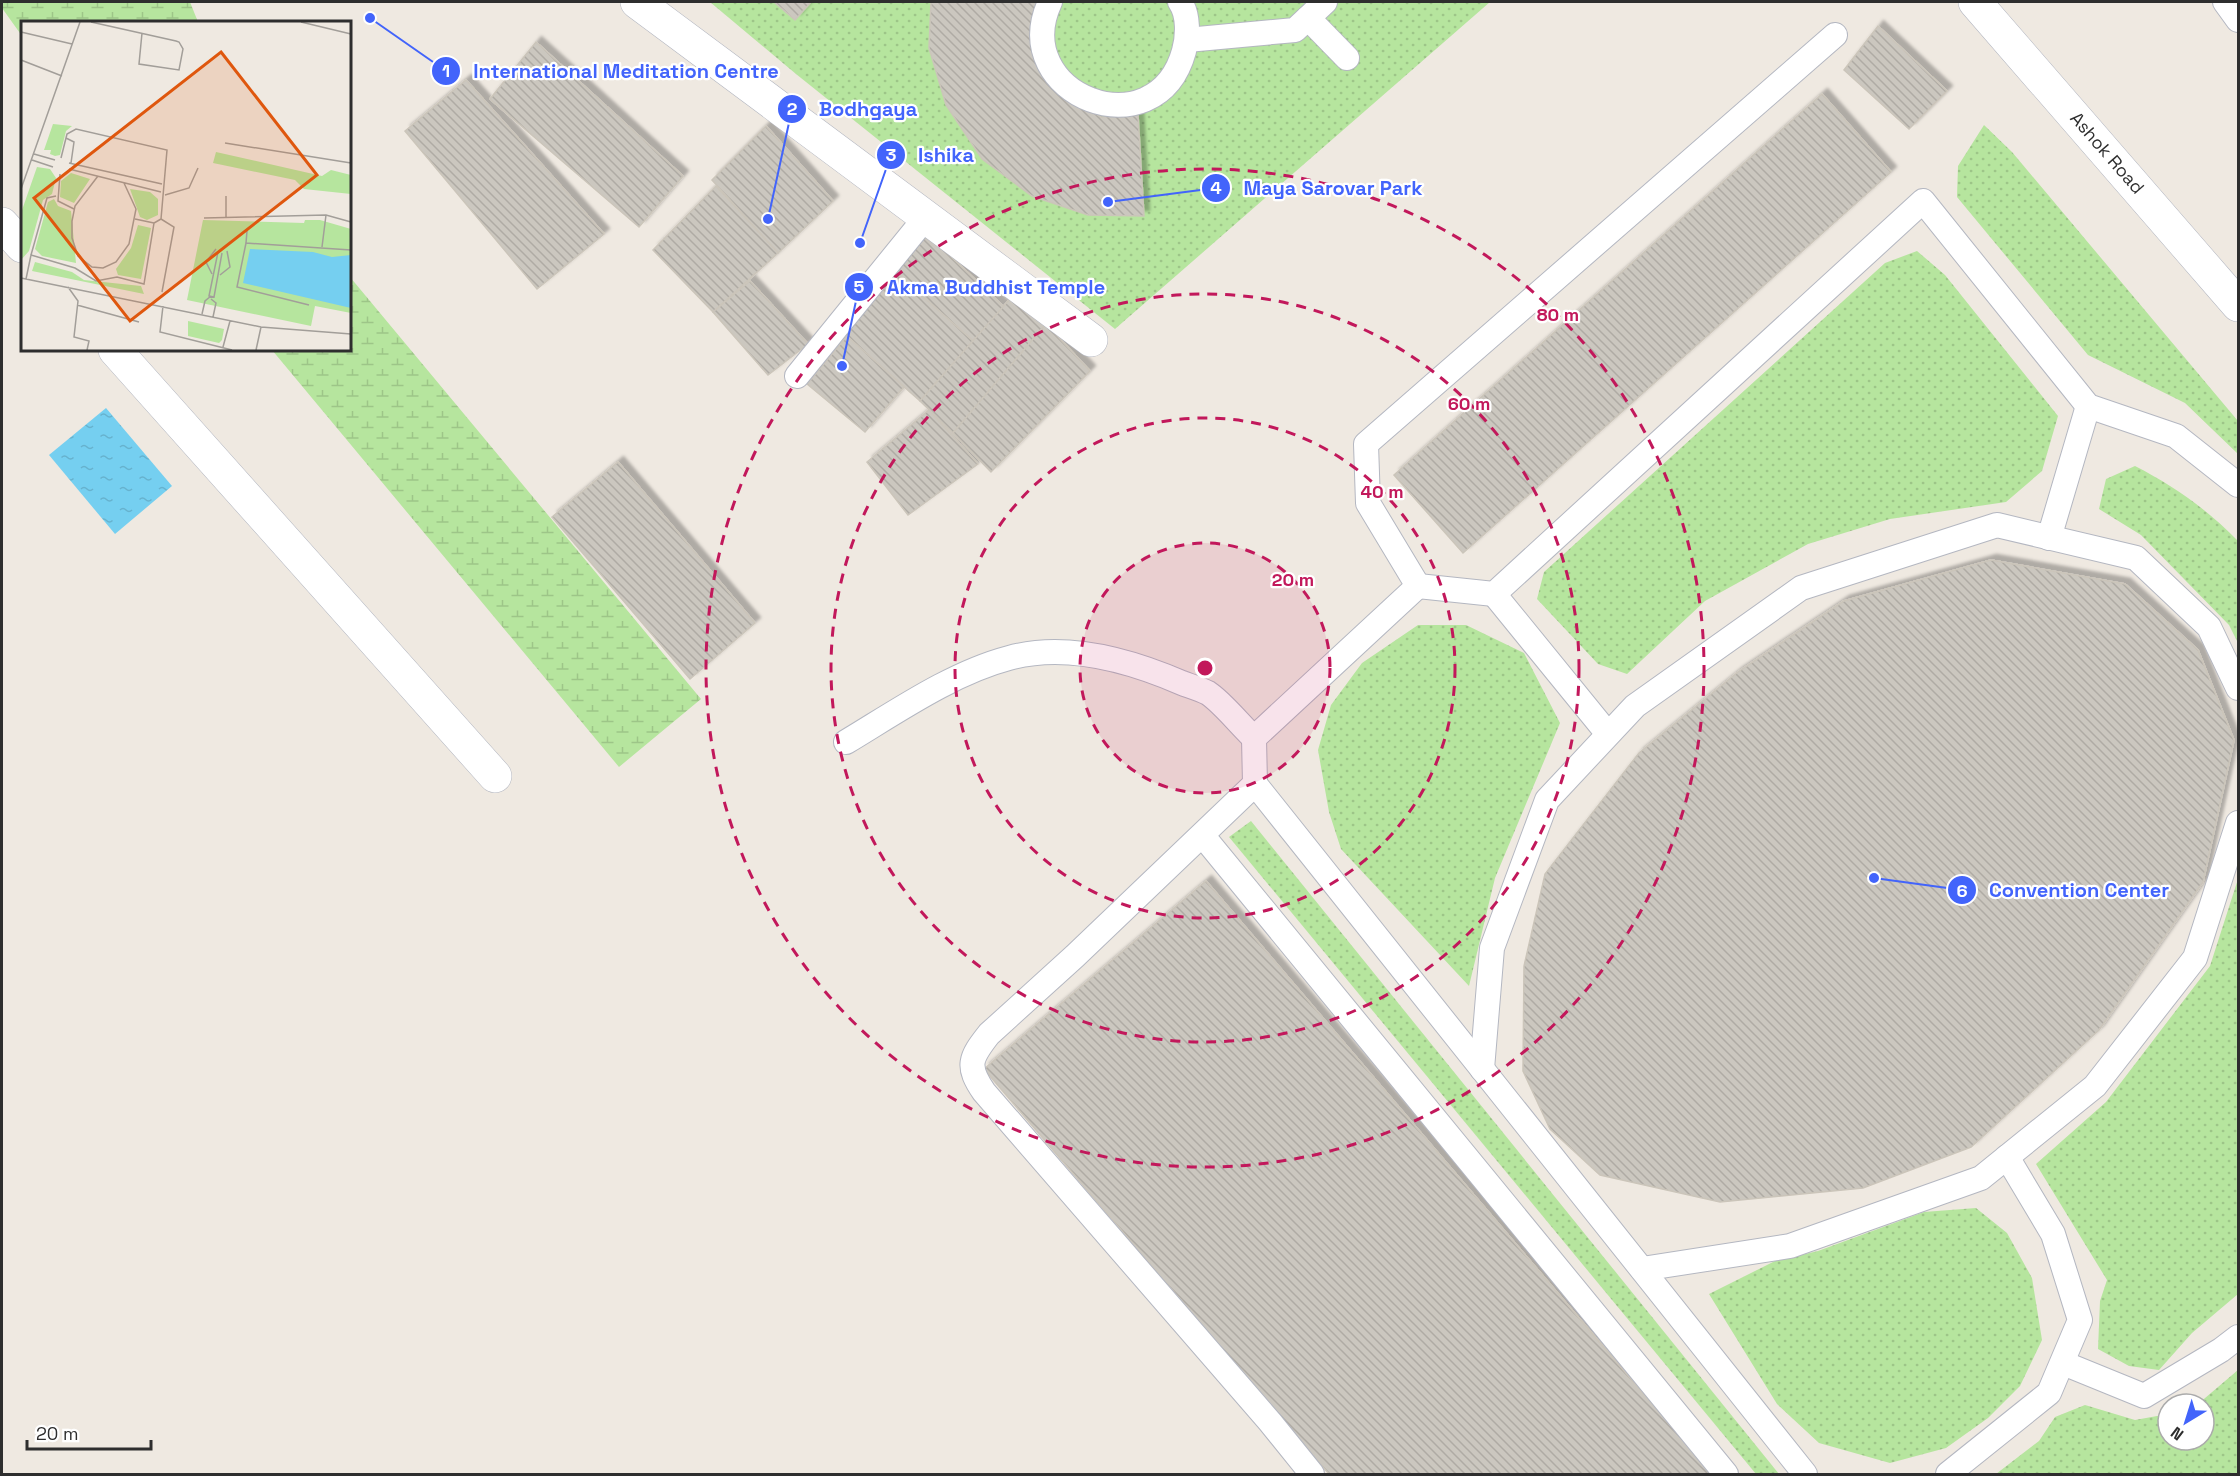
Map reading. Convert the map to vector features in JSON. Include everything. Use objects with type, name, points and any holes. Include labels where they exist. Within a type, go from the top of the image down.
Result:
[{"type":"street","points":[[637,2],[1091,340]]},
{"type":"street","name":"Ashok Road","points":[[1975,2],[2238,305]]},
{"type":"street","points":[[2,224],[21,245]]},
{"type":"street","points":[[116,351],[495,776]]},
{"type":"lane","points":[[1050,2],[1043,28],[1045,52],[1056,76],[1074,93],[1097,103],[1121,106],[1146,99],[1166,84],[1176,71],[1187,40],[1183,3]]},
{"type":"lane","points":[[1187,40],[1295,30],[1325,2]]},
{"type":"lane","points":[[2225,2],[2238,20]]},
{"type":"lane","points":[[1308,18],[1347,58]]},
{"type":"lane","points":[[1418,586],[1368,502],[1366,444],[1835,35]]},
{"type":"lane","points":[[1494,594],[1923,201],[2088,406],[2176,436],[2238,485]]},
{"type":"lane","points":[[797,376],[926,217]]},
{"type":"lane","points":[[2049,538],[2088,406]]},
{"type":"lane","points":[[1482,1069],[1492,948],[1547,800],[1635,706],[1801,588],[1997,525],[2136,558],[2209,627],[2238,688]]},
{"type":"lane","points":[[1254,738],[1418,586],[1494,594],[1608,734]]},
{"type":"lane","points":[[846,742],[914,701],[963,676],[1006,658],[1033,652],[1065,652],[1116,660],[1167,676],[1209,694],[1254,738],[1256,784],[1806,1474]]},
{"type":"lane","points":[[1256,784],[989,1034],[971,1062],[974,1077],[984,1092],[1270,1422],[1312,1474]]},
{"type":"lane","points":[[1642,1269],[1790,1246],[1982,1178],[2095,1086],[2195,958],[2238,823]]},
{"type":"lane","points":[[1203,836],[1726,1474]]},
{"type":"lane","points":[[1948,1474],[2049,1393],[2080,1320],[2053,1234],[2007,1157]]},
{"type":"lane","points":[[2062,1363],[2144,1396],[2221,1350],[2238,1337]]},
{"type":"green space","points":[[2,2],[190,2],[198,21],[21,21],[21,35],[2,8]]},
{"type":"green space","points":[[710,2],[1490,2],[1115,329],[796,74]]},
{"type":"green space","points":[[1984,125],[2012,152],[2238,421],[2238,454],[2185,403],[2088,355],[1957,197],[1958,166]]},
{"type":"green space","points":[[1917,251],[1945,275],[2058,416],[2042,471],[2006,502],[1890,519],[1808,544],[1705,601],[1627,674],[1598,664],[1537,599],[1544,572],[1885,263]]},
{"type":"green space","points":[[351,278],[701,699],[619,767],[273,351],[351,351]]},
{"type":"green space","points":[[2135,466],[2190,499],[2238,541],[2238,643],[2229,625],[2141,535],[2099,509],[2106,479]]},
{"type":"green space","points":[[1418,625],[1466,625],[1524,653],[1560,723],[1495,878],[1469,986],[1341,849],[1329,812],[1318,750],[1331,705],[1362,663]]},
{"type":"green space","points":[[1251,821],[1779,1474],[1756,1474],[1229,837]]},
{"type":"green space","points":[[2238,879],[2238,1294],[2192,1333],[2159,1370],[2129,1366],[2098,1349],[2100,1301],[2107,1280],[2036,1164],[2106,1102],[2210,966]]},
{"type":"green space","points":[[1976,1208],[2007,1233],[2032,1278],[2042,1340],[2020,1386],[1988,1418],[1946,1448],[1890,1463],[1819,1443],[1777,1404],[1709,1294],[1775,1261],[1818,1251],[1924,1212]]},
{"type":"green space","points":[[2238,1370],[2238,1474],[1996,1474],[2039,1441],[2055,1417],[2085,1405],[2135,1420],[2156,1416],[2156,1452],[2216,1452],[2216,1392],[2212,1392]]},
{"type":"water","points":[[106,408],[172,486],[115,534],[49,455]]},
{"type":"building","points":[[774,2],[811,2],[795,20]]},
{"type":"building","points":[[931,2],[1039,2],[1033,24],[1032,47],[1051,87],[1101,117],[1138,115],[1144,216],[1088,215],[1032,196],[982,159],[946,105],[929,48]]},
{"type":"building","points":[[1878,26],[1947,91],[1909,129],[1844,70]]},
{"type":"building","points":[[536,42],[683,176],[639,227],[490,99]]},
{"type":"building","points":[[466,80],[604,234],[537,289],[405,131]]},
{"type":"building","points":[[1822,94],[1891,172],[1463,553],[1394,475]]},
{"type":"building","points":[[766,126],[833,201],[778,253],[712,180]]},
{"type":"building","points":[[716,186],[778,253],[713,312],[653,250]]},
{"type":"building","points":[[924,231],[1004,307],[973,341],[893,270]]},
{"type":"building","points":[[893,270],[973,341],[920,401],[841,331]]},
{"type":"building","points":[[750,281],[808,344],[768,375],[713,312]]},
{"type":"building","points":[[1016,292],[1046,324],[953,433],[920,401]]},
{"type":"building","points":[[1046,324],[1090,371],[991,472],[953,433]]},
{"type":"building","points":[[847,336],[904,387],[865,432],[807,384]]},
{"type":"building","points":[[929,410],[978,464],[908,515],[867,462]]},
{"type":"building","points":[[618,462],[755,623],[690,679],[552,517]]},
{"type":"building","points":[[1991,560],[2125,584],[2198,650],[2234,740],[2203,882],[2099,1030],[1971,1147],[1863,1188],[1720,1202],[1600,1175],[1550,1129],[1523,1071],[1524,966],[1545,874],[1639,753],[1738,672],[1844,601]]},
{"type":"building","points":[[1206,881],[1712,1474],[1329,1474],[984,1069]]},
{"type":"place","name":"International Meditation Centre","points":[[370,18]]},
{"type":"place","name":"Maya Sarovar Park","points":[[1108,202]]},
{"type":"place","name":"Bodhgaya","points":[[768,219]]},
{"type":"place","name":"Ishika","points":[[860,243]]},
{"type":"place","name":"Akma Buddhist Temple","points":[[842,366]]},
{"type":"place","name":"Convention Center","points":[[1874,878]]}]
